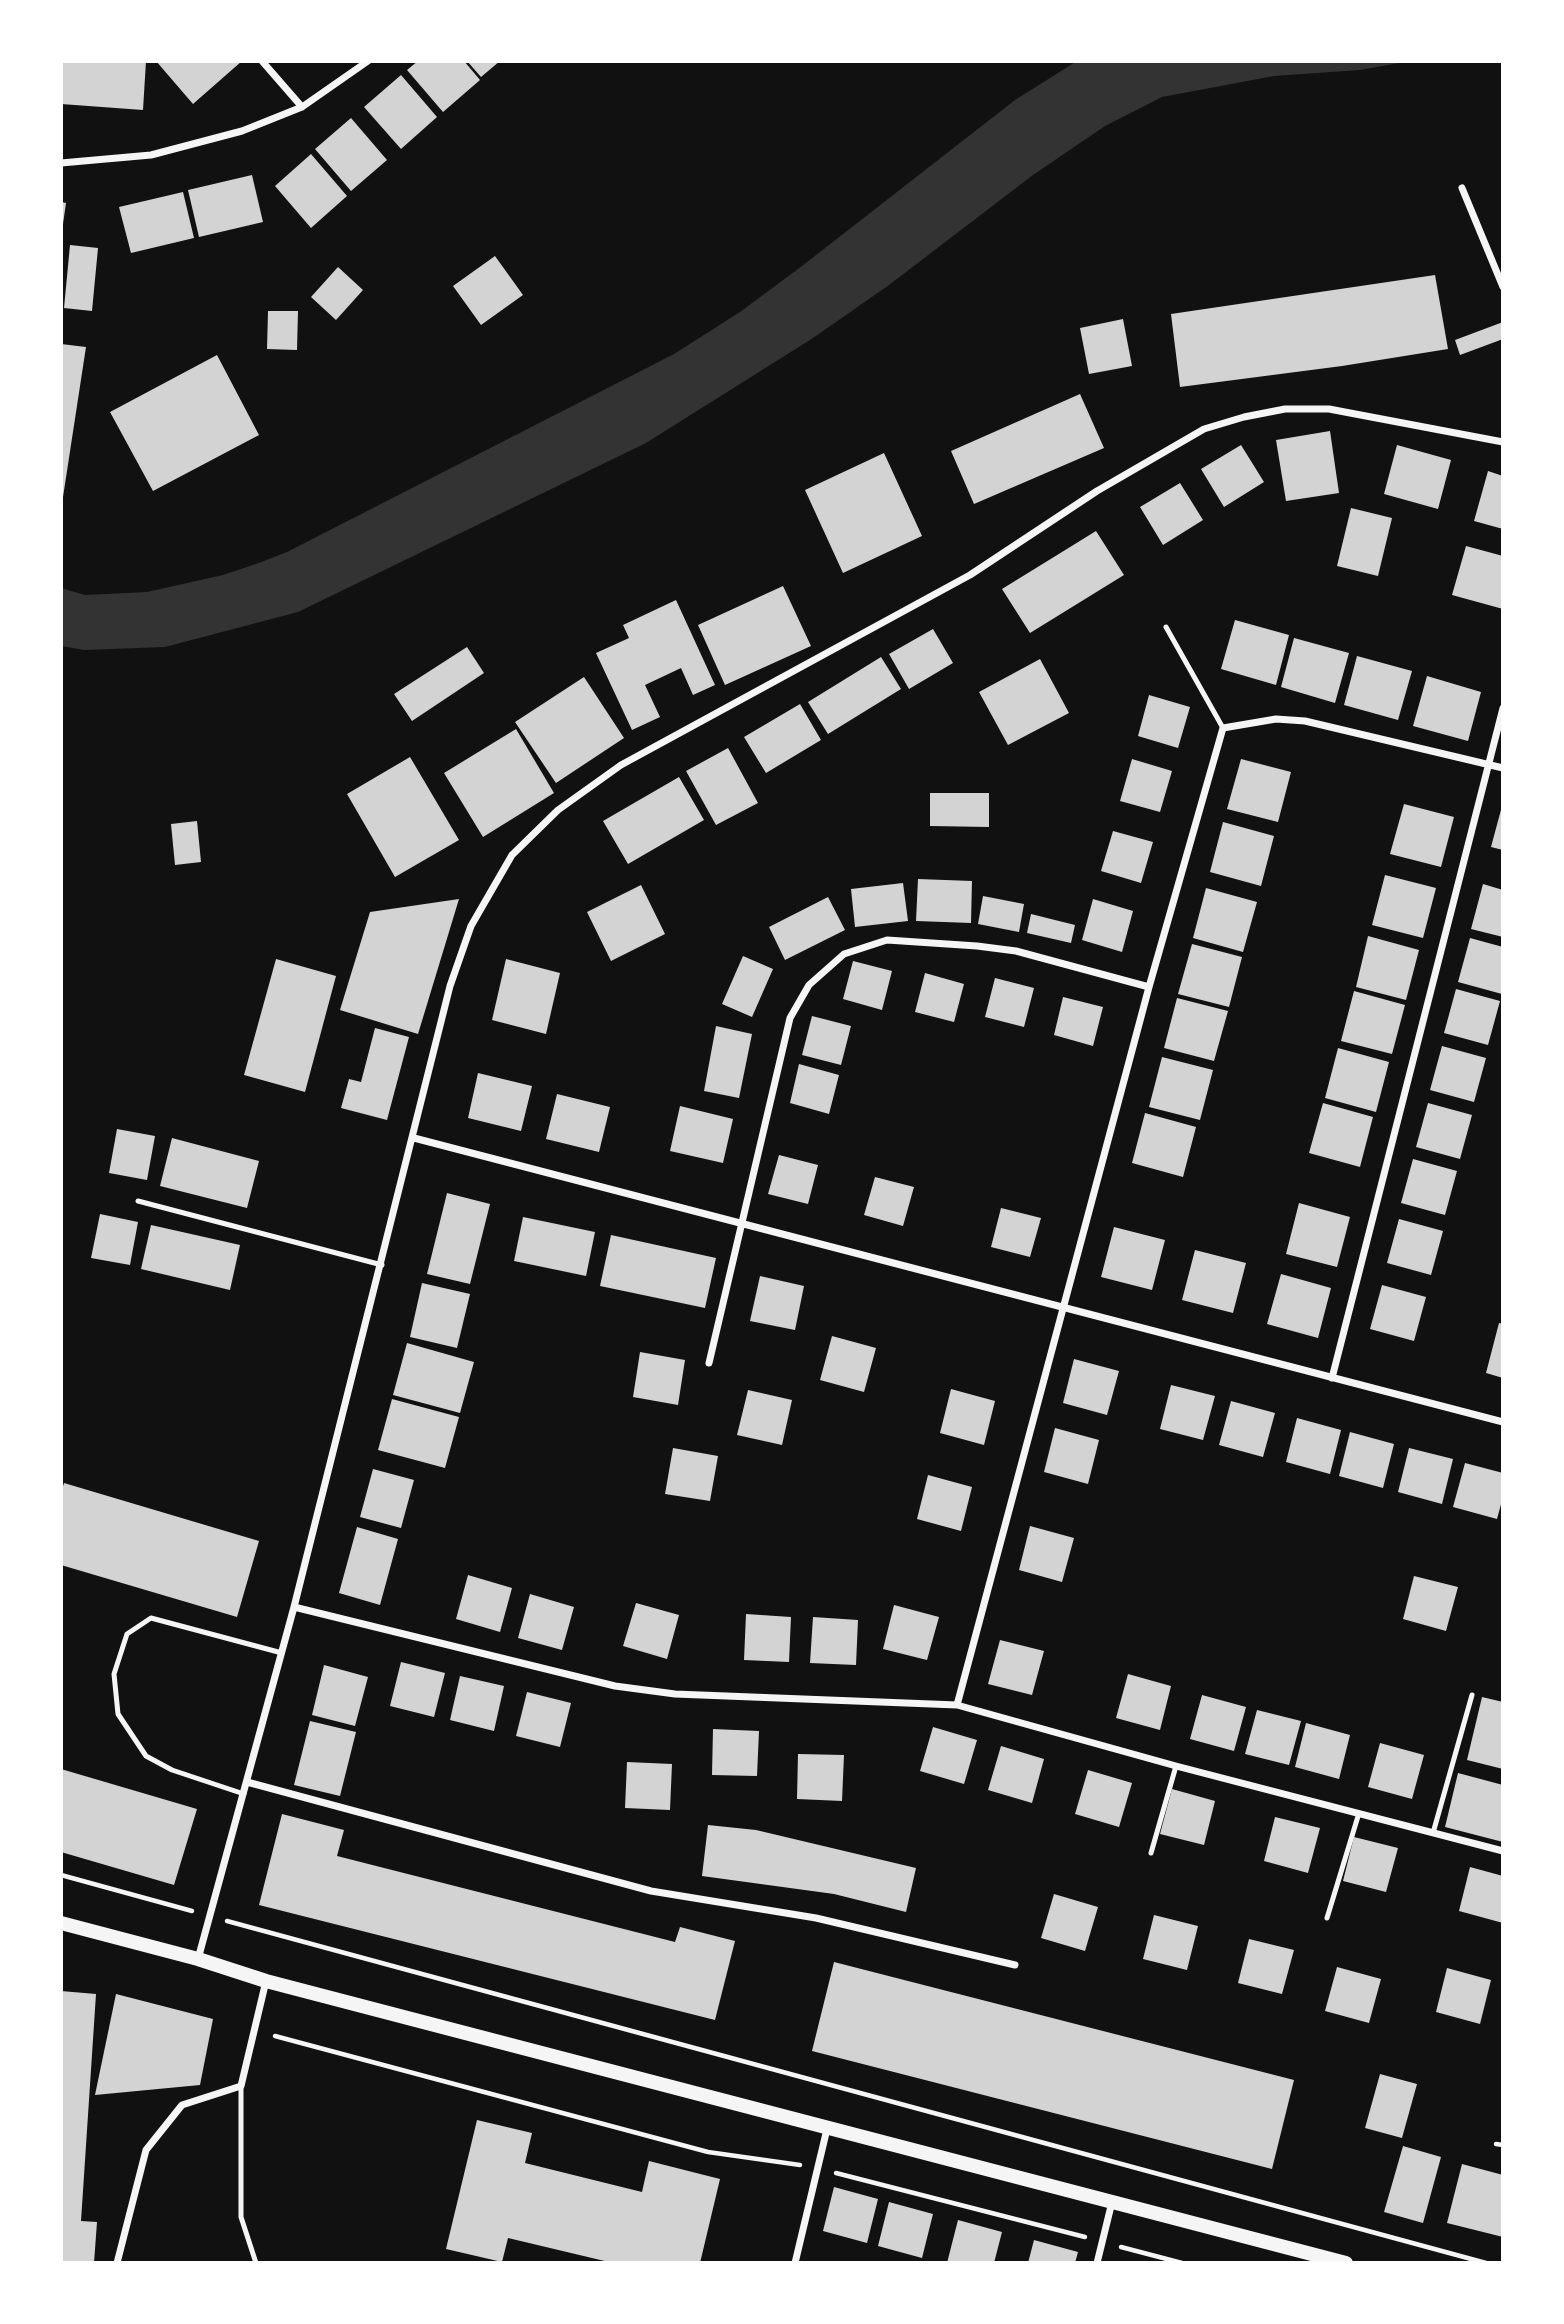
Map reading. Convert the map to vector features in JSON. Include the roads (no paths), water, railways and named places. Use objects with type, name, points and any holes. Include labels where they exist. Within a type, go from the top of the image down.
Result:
[{"type":"main road","points":[[61,1923],[198,1959],[266,1981],[1346,2263]]},
{"type":"street","points":[[262,61],[302,107]]},
{"type":"street","points":[[61,163],[121,160],[171,151],[242,131],[302,107],[368,61]]},
{"type":"street","points":[[1462,188],[1503,288]]},
{"type":"street","points":[[198,1959],[295,1607],[450,986],[471,926],[512,855],[558,810],[621,765],[971,575],[1097,491],[1203,429],[1244,416],[1285,410],[1329,409],[1503,442]]},
{"type":"street","points":[[1332,1378],[1503,708]]},
{"type":"street","points":[[957,1704],[1149,988],[1223,728],[1276,719],[1305,721],[1503,768]]},
{"type":"street","points":[[709,1363],[790,1018],[809,985],[844,954],[887,940],[977,946],[1016,951],[1149,988]]},
{"type":"street","points":[[414,1138],[1503,1422]]},
{"type":"street","points":[[295,1607],[615,1686],[675,1694],[957,1704],[1176,1766],[1503,1851]]},
{"type":"street","points":[[247,1782],[651,1891],[816,1918],[1015,1965]]},
{"type":"street","points":[[117,2263],[146,2150],[182,2105],[241,2086],[266,1981]]},
{"type":"street","points":[[795,2263],[827,2129]]},
{"type":"street","points":[[1097,2263],[1112,2201]]},
{"type":"lane","points":[[1166,627],[1223,728]]},
{"type":"lane","points":[[138,1201],[382,1265]]},
{"type":"lane","points":[[244,1794],[172,1770],[146,1756],[118,1714],[114,1674],[127,1634],[151,1618],[282,1653]]},
{"type":"lane","points":[[1433,1833],[1472,1695]]},
{"type":"lane","points":[[1151,1853],[1176,1766]]},
{"type":"lane","points":[[1327,1918],[1359,1813]]},
{"type":"lane","points":[[241,2086],[241,2217],[256,2263]]}]
